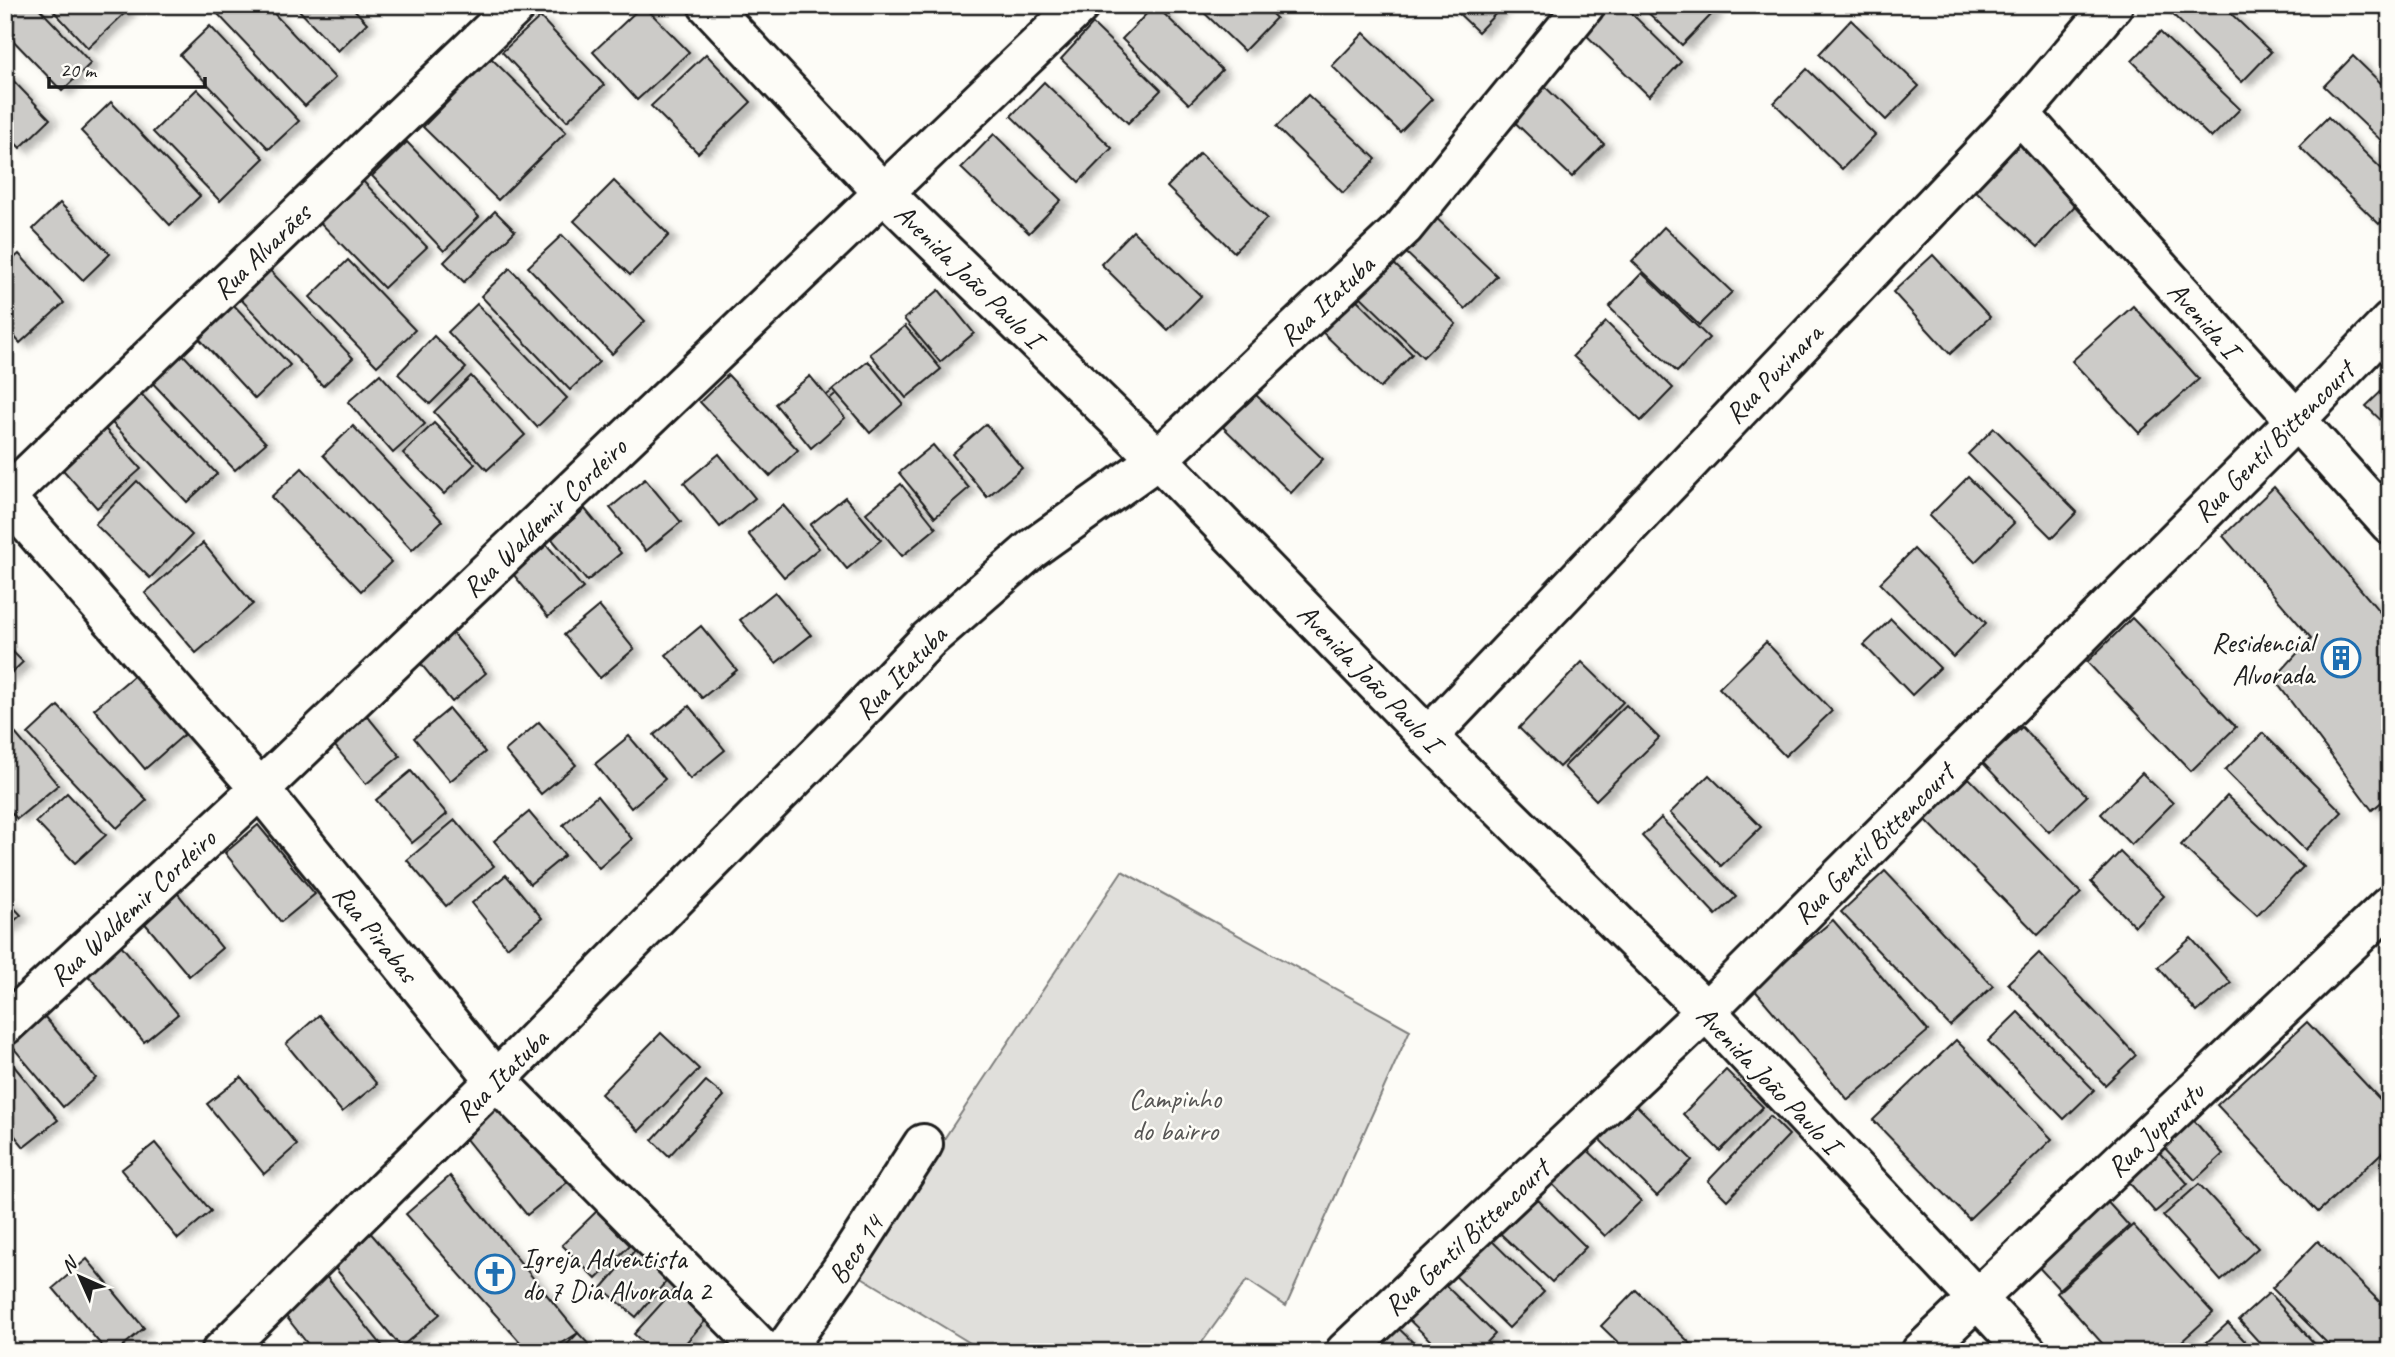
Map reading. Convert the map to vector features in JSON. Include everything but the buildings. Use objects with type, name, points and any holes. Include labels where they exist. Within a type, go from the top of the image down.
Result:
[{"type":"street","name":"Rua Alvarães","points":[[5,497],[517,5]]},
{"type":"street","name":"Avenida João Paulo I","points":[[708,5],[883,192],[1158,459],[1428,737],[1706,1011],[2027,1352]]},
{"type":"street","name":"Rua Waldemir Cordeiro","points":[[5,1025],[260,789],[1080,5]]},
{"type":"street","name":"Rua Itatuba","points":[[221,1352],[496,1080],[929,639],[1032,549],[1158,459],[1404,227],[1585,5]]},
{"type":"street","name":"Rua Puxinara","points":[[1428,737],[2020,114],[2113,5]]},
{"type":"street","name":"Avenida I","points":[[2020,114],[2390,524]]},
{"type":"street","name":"Rua Gentil Bittencourt","points":[[1345,1352],[1706,1011],[2295,421],[2390,322]]},
{"type":"street","name":"Rua Pirabas","points":[[5,497],[260,789],[496,1080],[765,1352]]},
{"type":"street","name":"Rua Jupurutu","points":[[1920,1352],[2390,905]]},
{"type":"street","name":"Beco 14","points":[[783,1352],[842,1269],[923,1144]]},
{"type":"green space","name":"Campinho do bairro","points":[[1122,871],[1410,1030],[1286,1306],[1247,1280],[1195,1352],[985,1352],[855,1273]]},
{"type":"place","name":"Residencial Alvorada","points":[[2341,658]]},
{"type":"place","name":"Igreja Adventista do 7 Dia Alvorada 2","points":[[495,1274]]}]
